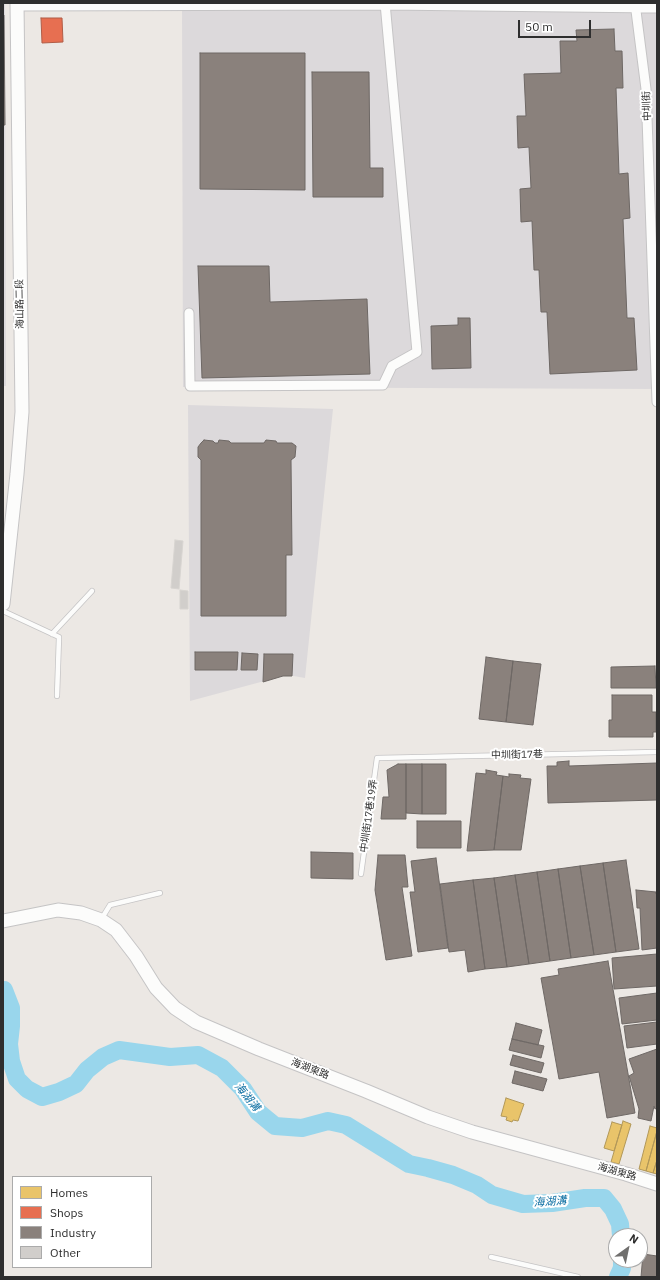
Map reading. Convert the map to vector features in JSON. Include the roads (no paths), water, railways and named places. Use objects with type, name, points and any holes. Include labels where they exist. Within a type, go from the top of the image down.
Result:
[{"type":"street","points":[[17,5],[385,4],[635,6],[657,8]]},
{"type":"street","points":[[189,313],[190,386],[383,385],[392,366],[417,352],[385,4]]},
{"type":"street","name":"海山路二段","points":[[3,604],[6,537],[17,474],[22,412],[17,5]]},
{"type":"street","name":"中圳街","points":[[635,6],[646,89],[657,402]]},
{"type":"street","name":"海湖東路","points":[[3,921],[58,910],[81,913],[101,920],[116,930],[136,956],[156,988],[174,1008],[196,1022],[259,1049],[366,1091],[428,1118],[657,1184]]},
{"type":"lane","points":[[52,634],[92,591]]},
{"type":"lane","points":[[3,611],[59,637],[57,696]]},
{"type":"lane","name":"中圳街17巷","points":[[377,758],[657,752]]},
{"type":"lane","name":"中圳街17巷19弄","points":[[361,874],[377,758]]},
{"type":"lane","points":[[101,920],[110,905],[160,893]]},
{"type":"lane","points":[[491,1257],[578,1277]]},
{"type":"waterway","name":"海湖溝","points":[[3,990],[11,1008],[9,1044],[11,1061],[17,1079],[27,1089],[42,1097],[59,1092],[76,1084],[87,1070],[103,1057],[119,1050],[170,1057],[198,1055],[222,1068],[243,1089],[258,1112],[275,1126],[302,1128],[328,1121],[346,1125],[409,1164],[453,1175],[477,1185],[492,1195],[523,1204],[552,1203],[585,1198],[604,1198],[613,1209],[620,1228]]},
{"type":"waterway","name":"海湖溝","points":[[618,1277],[622,1268]]}]
